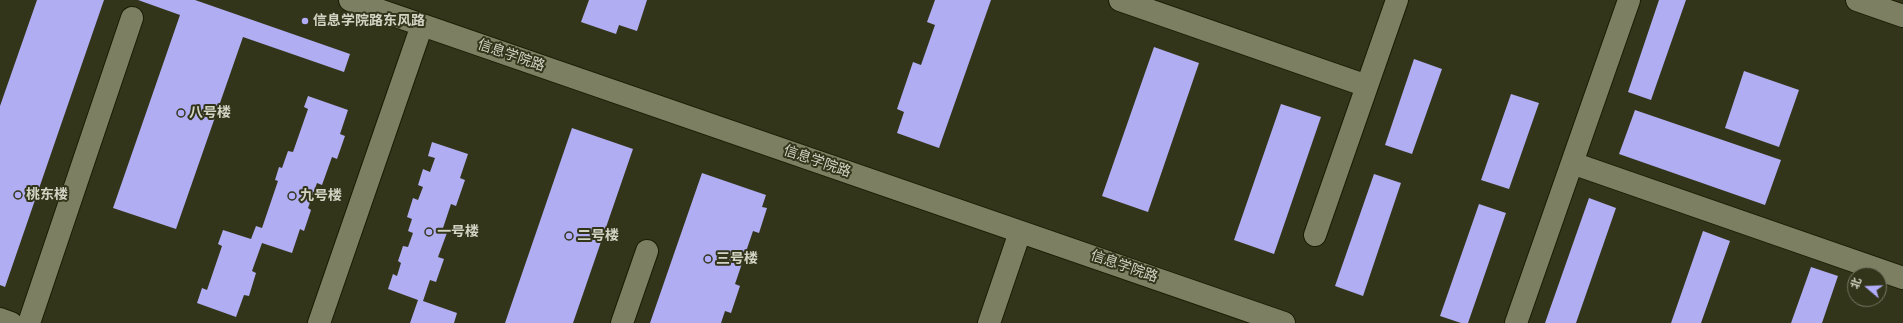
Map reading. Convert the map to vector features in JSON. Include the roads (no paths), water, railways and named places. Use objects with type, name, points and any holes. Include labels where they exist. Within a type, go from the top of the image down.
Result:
[{"type":"street","name":"信息学院路","points":[[350,0],[1284,323]]},
{"type":"street","points":[[1122,0],[1367,86]]},
{"type":"street","points":[[1316,235],[1397,0]]},
{"type":"street","points":[[1516,323],[1628,0]]},
{"type":"street","points":[[1871,2],[1903,16]]},
{"type":"street","points":[[29,323],[132,18]]},
{"type":"street","points":[[319,323],[422,25]]},
{"type":"street","points":[[1572,163],[1903,278]]},
{"type":"street","points":[[989,323],[1020,232]]},
{"type":"street","points":[[622,323],[647,251]]},
{"type":"street","points":[[0,319],[11,323]]},
{"type":"place","name":"信息学院路东风路","points":[[305,21]]},
{"type":"place","name":"八号楼","points":[[181,113]]},
{"type":"place","name":"桃东楼","points":[[18,195]]},
{"type":"place","name":"九号楼","points":[[292,196]]},
{"type":"place","name":"一号楼","points":[[429,232]]},
{"type":"place","name":"二号楼","points":[[569,236]]},
{"type":"place","name":"三号楼","points":[[708,259]]}]
